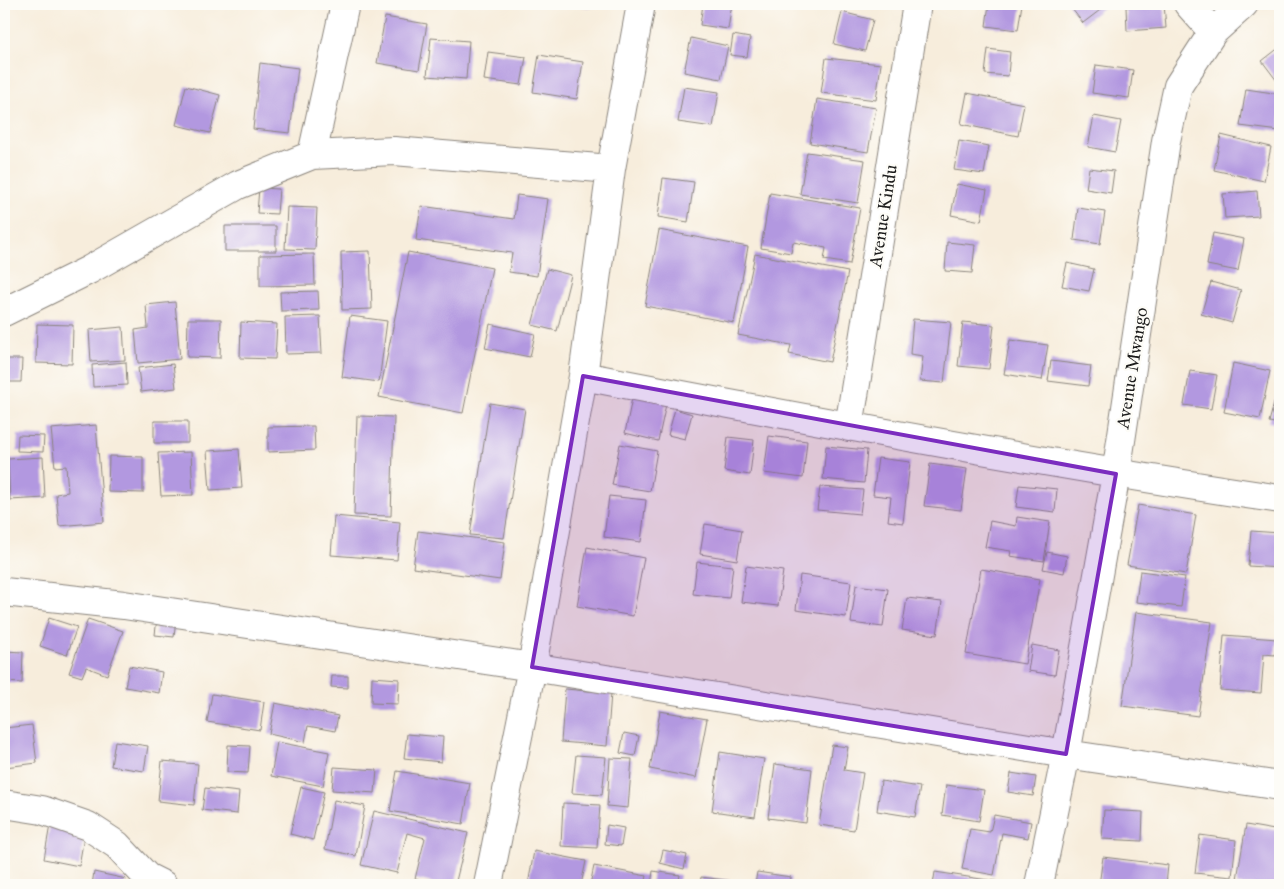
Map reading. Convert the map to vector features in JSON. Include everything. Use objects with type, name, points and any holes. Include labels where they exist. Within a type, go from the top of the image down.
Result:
[{"type":"street","points":[[312,155],[345,4]]},
{"type":"street","points":[[488,885],[532,667],[583,376],[611,169],[641,4]]},
{"type":"street","name":"Avenue Kindu","points":[[849,427],[917,4]]},
{"type":"street","points":[[1188,4],[1213,32]]},
{"type":"street","name":"Avenue Mwango","points":[[1039,885],[1066,754],[1116,474],[1166,141],[1178,86],[1213,32],[1244,4]]},
{"type":"street","points":[[4,312],[89,270],[238,185],[312,155],[394,151],[611,169]]},
{"type":"street","points":[[583,376],[849,427],[1116,474],[1280,499]]},
{"type":"street","points":[[4,592],[124,605],[532,667],[1066,754],[1280,786]]},
{"type":"street","points":[[4,804],[42,810],[88,826],[118,845],[147,877],[163,885]]},
{"type":"highlighted area","points":[[583,376],[1116,474],[1066,754],[532,667]]},
{"type":"building","points":[[573,4],[592,4],[591,8]]},
{"type":"building","points":[[703,4],[732,4],[728,29],[700,25]]},
{"type":"building","points":[[989,4],[1022,4],[1018,30],[986,26]]},
{"type":"building","points":[[1068,4],[1108,4],[1083,23]]},
{"type":"building","points":[[1164,4],[1166,28],[1127,31],[1126,7]]},
{"type":"building","points":[[842,12],[873,20],[865,51],[834,44]]},
{"type":"building","points":[[385,17],[427,24],[419,70],[377,63]]},
{"type":"building","points":[[733,35],[750,38],[747,57],[730,55]]},
{"type":"building","points":[[431,38],[469,41],[466,79],[427,76]]},
{"type":"building","points":[[691,38],[728,46],[721,79],[684,72]]},
{"type":"building","points":[[1280,47],[1280,85],[1262,61]]},
{"type":"building","points":[[988,49],[1010,52],[1008,76],[985,74]]},
{"type":"building","points":[[488,52],[526,57],[521,85],[484,80]]},
{"type":"building","points":[[539,55],[583,62],[577,99],[533,92]]},
{"type":"building","points":[[826,58],[881,64],[876,100],[821,93]]},
{"type":"building","points":[[260,63],[298,68],[290,133],[253,129]]},
{"type":"building","points":[[1096,65],[1133,70],[1129,98],[1092,93]]},
{"type":"building","points":[[186,86],[220,95],[210,133],[176,125]]},
{"type":"building","points":[[684,87],[719,92],[713,127],[678,122]]},
{"type":"building","points":[[1246,89],[1280,94],[1280,131],[1240,126]]},
{"type":"building","points":[[967,93],[1024,104],[1018,136],[961,124]]},
{"type":"building","points":[[817,99],[876,108],[868,152],[810,143]]},
{"type":"building","points":[[1094,116],[1121,121],[1115,152],[1088,147]]},
{"type":"building","points":[[1221,135],[1271,147],[1264,181],[1214,170]]},
{"type":"building","points":[[959,141],[989,146],[984,174],[954,170]]},
{"type":"building","points":[[807,152],[865,160],[858,203],[800,194]]},
{"type":"building","points":[[1089,168],[1114,171],[1111,193],[1086,189]]},
{"type":"building","points":[[663,178],[694,182],[688,222],[658,217]]},
{"type":"building","points":[[957,184],[987,190],[981,221],[951,215]]},
{"type":"building","points":[[259,188],[279,189],[277,214],[257,213]]},
{"type":"building","points":[[1257,191],[1259,216],[1225,218],[1223,194]]},
{"type":"building","points":[[770,193],[860,208],[850,264],[824,260],[826,248],[793,242],[791,253],[761,248]]},
{"type":"building","points":[[517,195],[548,199],[537,276],[509,272],[512,253],[416,240],[421,206],[514,219]]},
{"type":"building","points":[[287,207],[317,208],[315,250],[285,249]]},
{"type":"building","points":[[1078,208],[1105,212],[1100,244],[1074,240]]},
{"type":"building","points":[[225,226],[276,226],[276,251],[225,251]]},
{"type":"building","points":[[659,230],[748,247],[734,323],[645,306]]},
{"type":"building","points":[[1213,233],[1244,239],[1238,271],[1207,265]]},
{"type":"building","points":[[947,242],[975,245],[972,273],[945,271]]},
{"type":"building","points":[[370,251],[372,309],[342,310],[341,252]]},
{"type":"building","points":[[408,252],[492,268],[463,413],[379,397]]},
{"type":"building","points":[[314,254],[315,285],[260,286],[260,255]]},
{"type":"building","points":[[755,254],[848,272],[830,362],[789,354],[791,345],[738,335]]},
{"type":"building","points":[[1067,263],[1094,269],[1089,291],[1062,286]]},
{"type":"building","points":[[547,269],[571,275],[557,331],[532,325]]},
{"type":"building","points":[[1211,282],[1241,290],[1232,323],[1201,314]]},
{"type":"building","points":[[318,291],[319,310],[281,311],[280,292]]},
{"type":"building","points":[[175,302],[180,359],[138,363],[135,330],[148,328],[146,305]]},
{"type":"building","points":[[320,316],[322,353],[286,354],[285,317]]},
{"type":"building","points":[[350,316],[387,321],[379,382],[342,377]]},
{"type":"building","points":[[188,319],[221,319],[220,358],[187,357]]},
{"type":"building","points":[[913,319],[951,322],[944,383],[920,381],[923,356],[910,354]]},
{"type":"building","points":[[241,322],[277,324],[275,359],[240,358]]},
{"type":"building","points":[[963,322],[994,325],[989,369],[958,366]]},
{"type":"building","points":[[37,324],[73,325],[72,364],[36,363]]},
{"type":"building","points":[[490,324],[535,334],[530,357],[485,348]]},
{"type":"building","points":[[123,327],[125,360],[91,362],[89,330]]},
{"type":"building","points":[[1010,340],[1048,345],[1042,380],[1004,374]]},
{"type":"building","points":[[4,359],[22,359],[21,382],[4,382]]},
{"type":"building","points":[[1051,361],[1091,366],[1088,386],[1048,381]]},
{"type":"building","points":[[126,362],[127,385],[93,387],[92,365]]},
{"type":"building","points":[[1233,363],[1270,371],[1260,419],[1224,412]]},
{"type":"building","points":[[173,364],[176,388],[141,392],[138,368]]},
{"type":"building","points":[[1190,371],[1217,375],[1211,409],[1184,405]]},
{"type":"building","points":[[634,388],[668,395],[658,441],[625,433]]},
{"type":"building","points":[[1277,392],[1280,393],[1280,424],[1269,422]]},
{"type":"building","points":[[490,403],[525,409],[504,538],[470,535]]},
{"type":"building","points":[[675,409],[692,414],[685,439],[668,435]]},
{"type":"building","points":[[357,416],[394,417],[391,516],[354,515]]},
{"type":"building","points":[[154,421],[188,421],[188,443],[154,443]]},
{"type":"building","points":[[96,425],[104,522],[59,526],[56,494],[68,492],[66,466],[55,467],[51,429]]},
{"type":"building","points":[[314,426],[315,450],[268,452],[268,427]]},
{"type":"building","points":[[18,435],[44,436],[43,452],[17,451]]},
{"type":"building","points":[[769,436],[807,441],[803,478],[764,473]]},
{"type":"building","points":[[728,437],[754,440],[750,475],[724,471]]},
{"type":"building","points":[[620,444],[657,451],[650,491],[612,485]]},
{"type":"building","points":[[826,446],[867,450],[864,483],[823,479]]},
{"type":"building","points":[[239,449],[242,488],[210,490],[207,451]]},
{"type":"building","points":[[191,452],[193,495],[161,496],[158,453]]},
{"type":"building","points":[[109,456],[143,457],[143,493],[108,492]]},
{"type":"building","points":[[43,457],[45,498],[10,500],[8,459]]},
{"type":"building","points":[[878,458],[910,462],[903,523],[888,521],[891,497],[873,495]]},
{"type":"building","points":[[930,464],[967,469],[961,510],[924,506]]},
{"type":"building","points":[[1019,485],[1057,489],[1055,512],[1016,507]]},
{"type":"building","points":[[820,487],[863,490],[860,514],[817,510]]},
{"type":"building","points":[[609,496],[646,500],[641,542],[604,537]]},
{"type":"building","points":[[1138,505],[1196,515],[1186,574],[1127,565]]},
{"type":"building","points":[[334,516],[400,522],[397,560],[331,555]]},
{"type":"building","points":[[1017,517],[1050,522],[1044,561],[1010,556],[1011,551],[985,547],[990,521],[1016,526]]},
{"type":"building","points":[[705,524],[742,530],[737,560],[700,554]]},
{"type":"building","points":[[418,531],[505,542],[500,580],[413,568]]},
{"type":"building","points":[[1251,531],[1280,533],[1280,568],[1248,566]]},
{"type":"building","points":[[587,547],[644,558],[633,616],[577,606]]},
{"type":"building","points":[[1047,552],[1067,556],[1064,573],[1043,569]]},
{"type":"building","points":[[697,562],[733,566],[729,598],[693,594]]},
{"type":"building","points":[[746,566],[783,571],[778,606],[741,602]]},
{"type":"building","points":[[981,569],[1040,579],[1025,664],[966,654]]},
{"type":"building","points":[[1140,571],[1185,577],[1181,607],[1136,602]]},
{"type":"building","points":[[800,575],[851,582],[846,617],[796,610]]},
{"type":"building","points":[[856,585],[888,589],[883,627],[851,623]]},
{"type":"building","points":[[907,598],[942,602],[937,635],[902,630]]},
{"type":"building","points":[[1136,612],[1212,622],[1198,716],[1122,706]]},
{"type":"building","points":[[49,618],[77,627],[67,655],[40,646]]},
{"type":"building","points":[[157,618],[176,620],[174,637],[155,635]]},
{"type":"building","points":[[88,619],[123,631],[107,675],[86,667],[82,677],[69,673]]},
{"type":"building","points":[[1224,635],[1277,639],[1275,655],[1264,654],[1261,693],[1220,690]]},
{"type":"building","points":[[1032,645],[1059,650],[1055,675],[1028,671]]},
{"type":"building","points":[[4,651],[23,652],[22,683],[4,682]]},
{"type":"building","points":[[129,666],[162,672],[159,693],[125,687]]},
{"type":"building","points":[[332,676],[348,676],[348,688],[331,687]]},
{"type":"building","points":[[372,677],[399,679],[398,704],[371,703]]},
{"type":"building","points":[[565,689],[611,693],[607,746],[561,742]]},
{"type":"building","points":[[212,694],[264,702],[260,730],[207,722]]},
{"type":"building","points":[[275,703],[338,716],[335,731],[308,726],[305,742],[269,734]]},
{"type":"building","points":[[660,711],[707,719],[696,778],[650,769]]},
{"type":"building","points":[[32,725],[37,763],[5,767],[4,728]]},
{"type":"building","points":[[624,733],[639,736],[635,756],[620,753]]},
{"type":"building","points":[[407,734],[443,737],[441,762],[404,758]]},
{"type":"building","points":[[115,741],[148,746],[144,771],[111,766]]},
{"type":"building","points":[[277,742],[329,752],[323,786],[271,776]]},
{"type":"building","points":[[228,745],[250,746],[248,773],[227,772]]},
{"type":"building","points":[[832,745],[848,747],[844,770],[863,773],[854,830],[819,825]]},
{"type":"building","points":[[720,752],[764,759],[755,817],[712,811]]},
{"type":"building","points":[[576,755],[606,757],[602,795],[572,793]]},
{"type":"building","points":[[610,758],[632,759],[628,808],[607,806]]},
{"type":"building","points":[[162,761],[198,764],[194,805],[158,801]]},
{"type":"building","points":[[775,764],[812,769],[806,823],[768,818]]},
{"type":"building","points":[[334,767],[377,770],[375,793],[332,790]]},
{"type":"building","points":[[397,771],[470,783],[463,824],[390,811]]},
{"type":"building","points":[[1011,773],[1036,777],[1033,796],[1008,792]]},
{"type":"building","points":[[881,781],[920,787],[915,817],[877,811]]},
{"type":"building","points":[[946,785],[984,790],[979,821],[942,815]]},
{"type":"building","points":[[301,787],[324,792],[313,840],[290,834]]},
{"type":"building","points":[[205,788],[239,792],[237,814],[202,810]]},
{"type":"building","points":[[334,800],[365,806],[356,856],[325,849]]},
{"type":"building","points":[[563,803],[600,805],[597,848],[561,846]]},
{"type":"building","points":[[1104,810],[1143,812],[1142,841],[1102,839]]},
{"type":"building","points":[[374,811],[468,833],[455,885],[441,885],[415,879],[425,838],[407,833],[397,873],[361,865]]},
{"type":"building","points":[[994,815],[1031,822],[1028,838],[1002,833],[994,875],[962,869],[970,829],[990,832]]},
{"type":"building","points":[[50,825],[85,831],[79,866],[44,859]]},
{"type":"building","points":[[607,825],[624,828],[621,846],[605,844]]},
{"type":"building","points":[[1246,825],[1280,831],[1280,885],[1236,885]]},
{"type":"building","points":[[1200,835],[1236,840],[1232,877],[1195,873]]},
{"type":"building","points":[[663,850],[687,855],[684,869],[660,863]]},
{"type":"building","points":[[534,851],[586,861],[581,885],[528,885]]},
{"type":"building","points":[[1103,857],[1168,865],[1166,885],[1099,885]]},
{"type":"building","points":[[594,866],[647,876],[645,885],[590,885]]},
{"type":"building","points":[[653,871],[680,875],[678,885],[651,885]]},
{"type":"building","points":[[94,872],[126,879],[125,885],[92,885]]},
{"type":"building","points":[[757,872],[791,877],[790,885],[755,885]]},
{"type":"building","points":[[935,872],[1001,882],[1001,885],[933,885]]},
{"type":"building","points":[[701,877],[734,881],[733,885],[700,885]]}]
